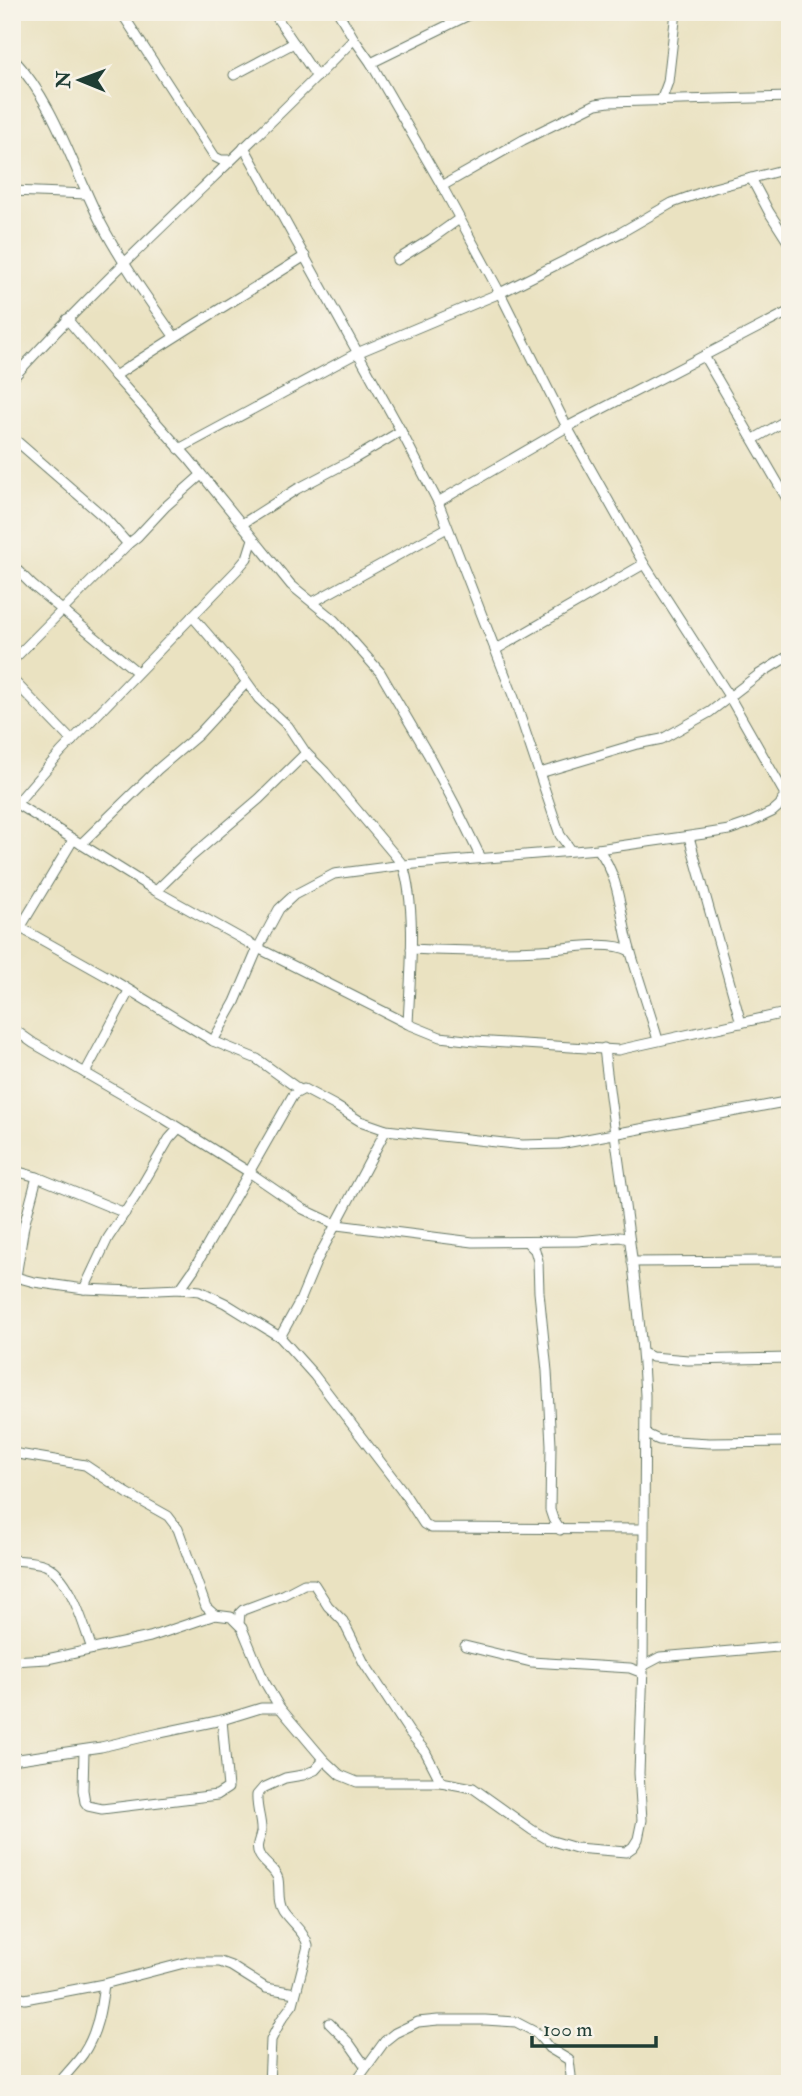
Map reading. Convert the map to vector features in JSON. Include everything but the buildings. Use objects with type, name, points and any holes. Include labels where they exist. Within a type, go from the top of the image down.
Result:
[{"type":"street","points":[[121,12],[211,152],[221,160],[230,160]]},
{"type":"street","points":[[273,12],[317,77]]},
{"type":"street","points":[[213,1041],[235,1002],[258,948],[279,909],[294,895],[334,874],[403,865],[598,849],[729,830],[749,823],[780,806],[787,799],[729,696],[644,564],[567,427],[500,293],[442,186],[371,63],[338,12]]},
{"type":"street","points":[[371,63],[475,12]]},
{"type":"street","points":[[661,101],[668,82],[676,12]]},
{"type":"street","points":[[12,379],[16,367],[172,219],[354,39]]},
{"type":"street","points":[[234,75],[294,43]]},
{"type":"street","points":[[12,57],[42,96],[123,264],[174,336]]},
{"type":"street","points":[[668,82],[678,101]]},
{"type":"street","points":[[442,186],[523,140],[596,104],[790,97]]},
{"type":"street","points":[[244,147],[438,502],[495,650],[561,835],[571,850]]},
{"type":"street","points":[[179,449],[357,353],[500,293],[620,233],[672,203],[714,188],[790,168]]},
{"type":"street","points":[[751,178],[790,245]]},
{"type":"street","points":[[12,191],[87,194]]},
{"type":"street","points":[[397,260],[459,219]]},
{"type":"street","points":[[115,376],[174,336],[305,256]]},
{"type":"street","points":[[438,502],[567,427],[790,311]]},
{"type":"street","points":[[67,318],[291,585],[352,639],[380,673],[442,779],[481,858]]},
{"type":"street","points":[[704,356],[790,504]]},
{"type":"street","points":[[754,439],[790,418]]},
{"type":"street","points":[[242,524],[296,489],[401,431]]},
{"type":"street","points":[[12,437],[105,518],[128,544]]},
{"type":"street","points":[[12,660],[165,507],[200,476]]},
{"type":"street","points":[[313,602],[447,528]]},
{"type":"street","points":[[253,539],[247,558],[14,802],[156,891],[258,948],[408,1024],[440,1037],[618,1050],[790,1012]]},
{"type":"street","points":[[495,650],[644,564]]},
{"type":"street","points":[[12,565],[137,672]]},
{"type":"street","points":[[192,616],[236,667],[259,699],[288,726],[306,753],[403,865],[408,880],[411,949],[408,1024]]},
{"type":"street","points":[[540,773],[662,739],[710,712],[790,655]]},
{"type":"street","points":[[12,679],[72,741]]},
{"type":"street","points":[[246,683],[198,735],[77,842],[16,926],[213,1041],[257,1059],[300,1090]]},
{"type":"street","points":[[156,891],[306,753]]},
{"type":"street","points":[[689,836],[741,1023]]},
{"type":"street","points":[[598,849],[609,865],[616,886],[630,951],[658,1040]]},
{"type":"street","points":[[411,949],[540,950],[611,945],[630,951]]},
{"type":"street","points":[[85,1073],[129,991]]},
{"type":"street","points":[[12,1028],[33,1043],[163,1118],[303,1209],[337,1224],[473,1242],[528,1243],[620,1237],[629,1239]]},
{"type":"street","points":[[12,1661],[47,1659],[150,1637],[215,1615],[231,1617],[239,1624],[264,1681],[280,1708],[340,1775],[358,1782],[441,1782],[473,1788],[549,1840],[576,1848],[612,1852],[626,1852],[634,1847],[642,1820],[639,1773],[646,1433],[643,1353],[604,1048]]},
{"type":"street","points":[[180,1289],[293,1095],[300,1090],[316,1094],[360,1121],[386,1129],[522,1145],[560,1144],[790,1101]]},
{"type":"street","points":[[84,1289],[108,1237],[169,1139],[178,1129]]},
{"type":"street","points":[[280,1337],[386,1129]]},
{"type":"street","points":[[12,1170],[37,1177],[125,1213]]},
{"type":"street","points":[[37,1177],[14,1277],[84,1289],[180,1289],[200,1292],[225,1303],[280,1337],[314,1376],[402,1490],[424,1524],[431,1528],[643,1530]]},
{"type":"street","points":[[528,1243],[535,1250],[538,1261],[542,1337],[548,1371],[550,1510],[560,1530]]},
{"type":"street","points":[[632,1262],[790,1261]]},
{"type":"street","points":[[643,1353],[652,1357],[688,1360],[790,1357]]},
{"type":"street","points":[[646,1433],[659,1440],[709,1443],[790,1442]]},
{"type":"street","points":[[12,1453],[85,1465],[168,1516],[178,1529],[206,1607],[215,1615]]},
{"type":"street","points":[[12,1560],[40,1563],[55,1572],[69,1590],[79,1610],[92,1649]]},
{"type":"street","points":[[239,1624],[240,1613],[243,1611],[304,1584],[314,1584],[328,1606],[343,1621],[364,1663],[425,1751],[441,1782]]},
{"type":"street","points":[[466,1646],[531,1662],[643,1669],[660,1657],[790,1646]]},
{"type":"street","points":[[12,1760],[84,1750],[222,1720],[261,1708],[280,1708]]},
{"type":"street","points":[[84,1750],[83,1790],[85,1802],[92,1808],[129,1807],[217,1795],[228,1788],[222,1720]]},
{"type":"street","points":[[269,2084],[271,2040],[293,2004],[308,1946],[306,1938],[279,1904],[276,1873],[259,1854],[261,1832],[257,1795],[263,1788],[288,1776],[303,1775],[315,1770],[324,1759]]},
{"type":"street","points":[[12,1995],[24,1998],[104,1984],[188,1962],[219,1962],[231,1966],[267,1988],[295,1993]]},
{"type":"street","points":[[58,2084],[83,2055],[92,2038],[100,2016],[104,1984]]},
{"type":"street","points":[[354,2084],[385,2041],[395,2034],[418,2022],[447,2019],[516,2022],[537,2033],[549,2048],[569,2060],[570,2084]]},
{"type":"street","points":[[329,2024],[349,2043],[366,2067]]}]
